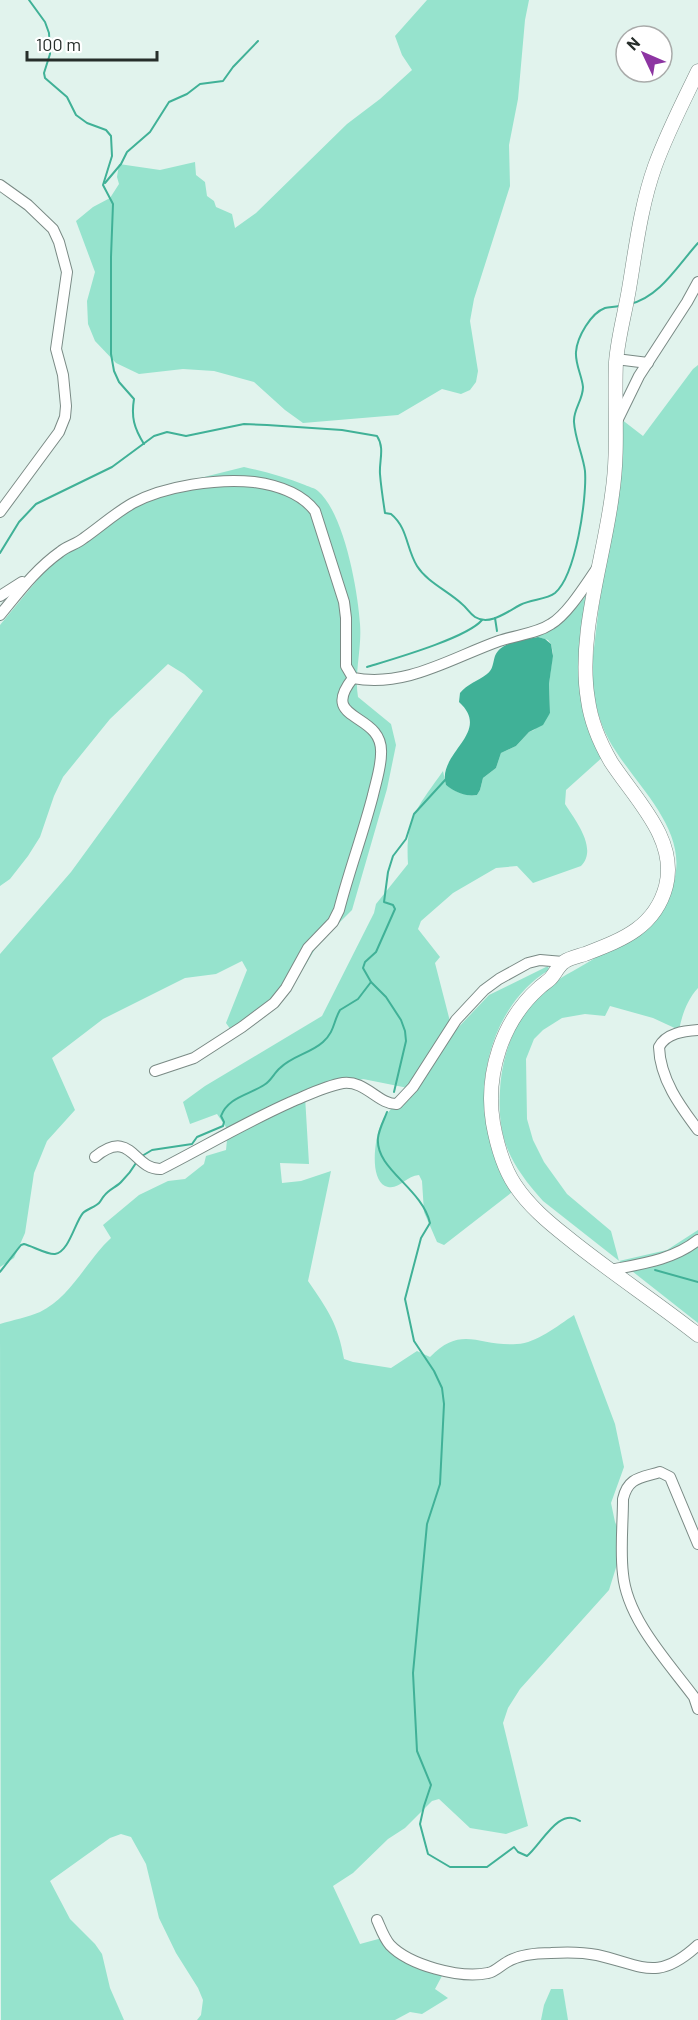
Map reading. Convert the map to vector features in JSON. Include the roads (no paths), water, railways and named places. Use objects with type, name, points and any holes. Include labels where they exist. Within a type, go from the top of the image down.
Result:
[{"type":"main road","points":[[698,71],[655,166],[645,199],[616,359],[616,466],[610,510],[598,567],[586,662],[587,697],[592,719],[610,759],[660,835],[669,872],[661,900],[648,921],[621,940],[563,962],[552,977],[537,989],[522,1007],[498,1050],[491,1093],[492,1119],[498,1145],[505,1165],[524,1197],[553,1226],[698,1335]]},
{"type":"street","points":[[0,185],[28,205],[52,228],[59,242],[67,272],[56,349],[63,375],[66,417],[59,432],[0,512]]},
{"type":"street","points":[[617,421],[639,376],[698,282]]},
{"type":"street","points":[[616,359],[648,363]]},
{"type":"street","points":[[0,597],[62,550],[82,540],[132,503],[170,490],[214,482],[252,482],[279,488],[306,501],[318,516],[344,602],[346,666],[353,678],[371,682],[419,673],[482,647],[516,635],[543,629],[564,614],[598,567]]},
{"type":"street","points":[[0,615],[32,575]]},
{"type":"street","points":[[155,1071],[194,1058],[274,1003],[286,988],[308,948],[333,922],[339,910],[367,820],[381,754],[380,742],[373,728],[344,708],[341,699],[344,689],[353,678]]},
{"type":"street","points":[[95,1157],[106,1148],[117,1146],[127,1150],[152,1168],[160,1169],[277,1108],[318,1090],[343,1083],[355,1083],[389,1103],[397,1104],[413,1087],[456,1020],[484,990],[528,963],[540,960],[563,962]]},
{"type":"street","points":[[698,1030],[671,1035],[665,1038],[659,1047],[666,1079],[675,1097],[698,1130]]},
{"type":"street","points":[[610,1270],[658,1260],[698,1240]]},
{"type":"street","points":[[698,1544],[670,1477],[660,1472],[632,1481],[622,1499],[622,1574],[626,1590],[639,1621],[696,1697],[698,1709]]},
{"type":"street","points":[[377,1920],[391,1946],[410,1959],[451,1972],[470,1974],[491,1972],[508,1961],[527,1954],[552,1953],[597,1955],[650,1969],[661,1968],[698,1946]]},
{"type":"waterway","points":[[29,0],[45,22],[49,33],[50,54],[44,73],[45,78],[67,97],[76,115],[87,123],[106,130],[111,136],[112,156],[103,185],[113,204],[111,354],[119,382],[134,399],[134,422],[144,444]]},
{"type":"waterway","points":[[105,183],[121,164],[127,152],[150,132],[169,102],[187,94],[200,84],[223,81],[258,41]]},
{"type":"waterway","points":[[630,304],[650,295],[659,287],[698,243]]},
{"type":"waterway","points":[[0,553],[19,522],[36,504],[112,467],[154,436],[167,432],[186,436],[244,424],[342,430],[377,436],[381,450],[380,474],[385,513],[391,514],[401,526],[413,559],[421,572],[475,617],[486,620],[498,617],[524,603],[555,593],[569,570],[579,535],[585,483],[584,465],[574,422],[583,387],[577,361],[577,346],[586,326],[595,315],[605,308],[619,306]]},
{"type":"waterway","points":[[495,618],[497,631]]},
{"type":"waterway","points":[[367,667],[446,641],[474,627],[482,620]]},
{"type":"waterway","points":[[394,1092],[406,1041],[405,1031],[401,1020],[386,997],[371,982],[363,968],[365,962],[376,952],[395,909],[393,905],[384,902],[388,872],[393,856],[406,839],[414,814],[446,779]]},
{"type":"waterway","points":[[142,1156],[152,1150],[192,1144],[197,1137],[223,1126],[221,1116],[234,1100],[264,1085],[285,1064],[323,1042],[332,1030],[340,1010],[358,999],[371,982]]},
{"type":"waterway","points":[[387,1112],[380,1128],[379,1149],[391,1169],[418,1199],[430,1223],[421,1238],[405,1299],[414,1341],[434,1371],[442,1388],[444,1404],[440,1484],[427,1524],[413,1673],[417,1751],[431,1785],[420,1824],[428,1854],[450,1867],[487,1867],[514,1847],[518,1852],[527,1856],[551,1829],[565,1819],[572,1818],[580,1821]]},
{"type":"waterway","points":[[0,1272],[21,1245],[52,1254],[60,1252],[68,1243],[83,1213],[99,1203],[124,1179],[136,1163]]},
{"type":"waterway","points":[[655,1270],[698,1282]]}]
